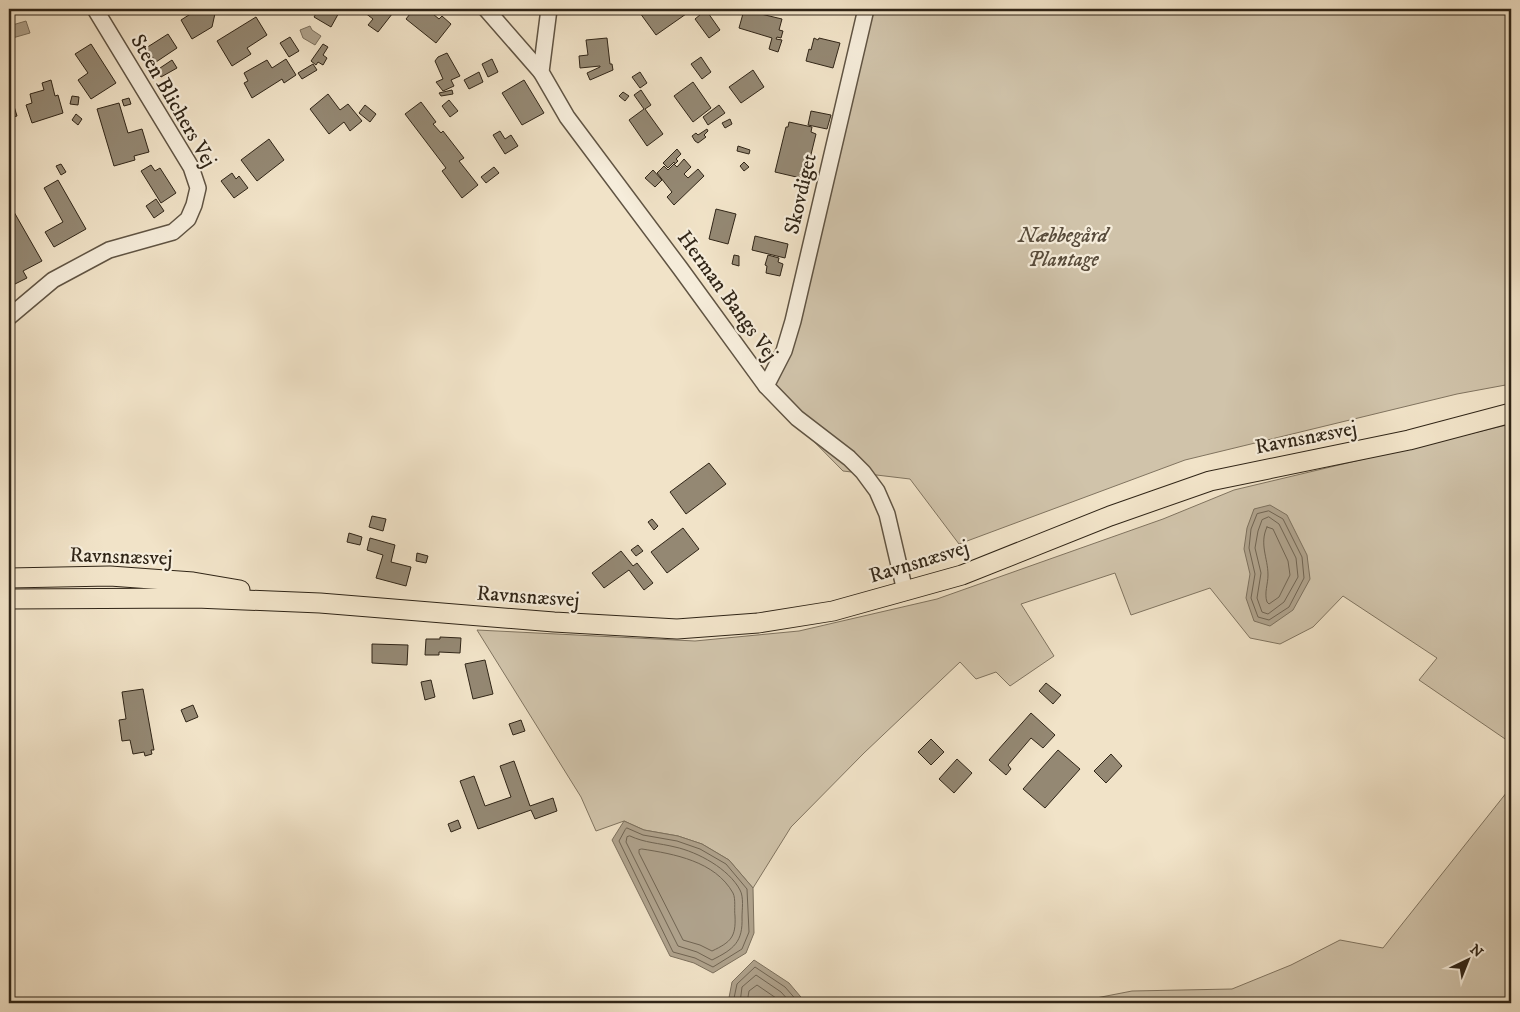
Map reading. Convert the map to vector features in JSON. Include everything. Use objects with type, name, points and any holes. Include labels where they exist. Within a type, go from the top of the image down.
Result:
[{"type":"main road","name":"Ravnsnæsvej","points":[[9,599],[196,598],[320,603],[554,622],[677,629],[758,623],[833,611],[962,575],[1110,516],[1210,480],[1409,440],[1511,414]]},
{"type":"main road","name":"Ravnsnæsvej","points":[[9,578],[110,576],[184,582],[320,603]]},
{"type":"street","name":"Steen Blichers Vej","points":[[9,317],[54,280],[109,250],[173,232],[188,219],[194,205],[198,188],[191,167],[95,9]]},
{"type":"street","name":"Herman Bangs Vej","points":[[486,9],[541,72],[567,117],[766,386],[797,418],[849,458],[863,472],[877,491],[887,514],[905,591]]},
{"type":"street","points":[[541,72],[549,9]]},
{"type":"street","name":"Skovdiget","points":[[766,386],[784,351],[793,321],[866,9]]},
{"type":"green space","name":"Næbbegård Plantage","points":[[873,9],[1511,9],[1511,384],[1457,394],[1185,460],[959,544],[910,479],[843,471],[764,391],[798,330]]},
{"type":"green space","points":[[1511,424],[1511,743],[1419,680],[1437,658],[1343,596],[1313,627],[1280,644],[1250,638],[1210,588],[1131,615],[1115,573],[1021,604],[1054,656],[1010,686],[996,672],[976,679],[960,662],[864,753],[791,827],[753,888],[729,860],[702,844],[678,836],[644,830],[624,821],[596,831],[581,797],[477,630],[695,641],[799,631],[937,599],[1163,519],[1234,490]]},
{"type":"green space","points":[[1511,787],[1511,1003],[1389,1003],[1383,998],[1371,1003],[1086,1003],[1091,999],[1132,991],[1232,989],[1291,965],[1340,940],[1383,948]]},
{"type":"water","points":[[26,21],[30,33],[9,39],[9,26]]},
{"type":"water","points":[[310,26],[312,30],[321,36],[315,45],[303,38],[300,30]]},
{"type":"water","points":[[1270,505],[1287,515],[1307,555],[1310,579],[1293,610],[1270,626],[1254,621],[1246,598],[1250,574],[1244,549],[1247,528],[1254,509]]},
{"type":"water","points":[[624,821],[644,830],[678,836],[702,844],[729,860],[753,888],[754,933],[746,953],[713,973],[694,963],[670,956],[612,840]]},
{"type":"water","points":[[754,960],[789,983],[806,1003],[728,1003],[732,982]]},
{"type":"building","points":[[193,9],[216,9],[212,27],[192,39],[181,20],[192,13]]},
{"type":"building","points":[[319,9],[341,9],[331,27],[314,17]]},
{"type":"building","points":[[360,9],[396,9],[378,32],[368,25],[373,19]]},
{"type":"building","points":[[414,9],[427,9],[439,19],[442,16],[451,24],[436,43],[406,19]]},
{"type":"building","points":[[646,9],[687,9],[686,14],[656,35],[640,13]]},
{"type":"building","points":[[706,10],[720,30],[709,38],[695,19]]},
{"type":"building","points":[[744,10],[782,19],[779,30],[783,31],[781,38],[777,37],[776,39],[782,40],[778,52],[769,49],[772,38],[739,28]]},
{"type":"building","points":[[256,17],[267,35],[247,48],[251,54],[232,66],[217,41]]},
{"type":"building","points":[[168,34],[177,48],[156,62],[146,48]]},
{"type":"building","points":[[290,37],[299,51],[289,57],[280,43]]},
{"type":"building","points":[[607,38],[610,64],[612,64],[613,70],[590,80],[587,73],[600,66],[580,68],[579,56],[588,55],[586,40]]},
{"type":"building","points":[[814,38],[840,43],[833,68],[806,61]]},
{"type":"building","points":[[91,44],[116,83],[91,99],[78,80],[88,73],[75,54]]},
{"type":"building","points":[[323,44],[328,47],[323,55],[327,58],[323,65],[318,62],[316,65],[311,61]]},
{"type":"building","points":[[447,53],[460,76],[451,80],[454,86],[443,91],[436,82],[443,79],[435,61],[438,57]]},
{"type":"building","points":[[701,57],[711,72],[702,79],[691,64]]},
{"type":"building","points":[[286,59],[296,75],[284,83],[282,79],[252,98],[244,83],[248,81],[244,73],[267,60],[272,68]]},
{"type":"building","points":[[492,59],[498,72],[488,77],[482,64]]},
{"type":"building","points":[[172,60],[177,68],[161,77],[157,70]]},
{"type":"building","points":[[313,64],[317,70],[302,79],[298,73]]},
{"type":"building","points":[[753,70],[764,87],[741,103],[729,87]]},
{"type":"building","points":[[479,72],[483,82],[469,89],[464,80]]},
{"type":"building","points":[[640,72],[647,83],[640,88],[632,77]]},
{"type":"building","points":[[51,80],[55,96],[58,95],[63,113],[32,123],[26,105],[32,103],[30,94],[44,90],[42,83]]},
{"type":"building","points":[[524,80],[544,113],[522,125],[502,93]]},
{"type":"building","points":[[693,82],[711,108],[693,122],[674,96]]},
{"type":"building","points":[[9,90],[17,116],[9,118]]},
{"type":"building","points":[[452,90],[453,94],[441,96],[439,93]]},
{"type":"building","points":[[641,90],[651,105],[645,109],[663,134],[647,146],[629,120],[644,109],[634,95]]},
{"type":"building","points":[[623,92],[629,96],[625,101],[619,96]]},
{"type":"building","points":[[328,94],[340,110],[348,104],[362,121],[350,131],[344,122],[329,134],[310,109]]},
{"type":"building","points":[[72,96],[79,97],[78,105],[70,104]]},
{"type":"building","points":[[129,98],[131,104],[124,106],[122,100]]},
{"type":"building","points":[[449,100],[458,111],[450,117],[442,106]]},
{"type":"building","points":[[421,102],[436,122],[433,124],[441,133],[443,131],[464,158],[459,161],[478,185],[462,198],[442,171],[446,168],[405,114]]},
{"type":"building","points":[[119,103],[128,133],[142,129],[149,152],[134,156],[135,160],[114,166],[97,109]]},
{"type":"building","points":[[365,105],[376,114],[370,122],[359,113]]},
{"type":"building","points":[[719,105],[725,113],[708,125],[703,117]]},
{"type":"building","points":[[811,111],[831,115],[827,129],[808,125]]},
{"type":"building","points":[[76,114],[82,119],[78,125],[72,120]]},
{"type":"building","points":[[730,119],[732,124],[725,128],[722,123]]},
{"type":"building","points":[[789,122],[812,127],[811,132],[816,134],[805,179],[775,172],[786,127],[788,127]]},
{"type":"building","points":[[707,129],[708,131],[704,135],[706,137],[698,143],[695,141],[692,136],[696,133],[698,135]]},
{"type":"building","points":[[500,131],[505,139],[511,135],[518,146],[505,154],[493,135]]},
{"type":"building","points":[[269,139],[284,160],[257,181],[241,160]]},
{"type":"building","points":[[738,146],[750,150],[749,154],[737,151]]},
{"type":"building","points":[[677,149],[681,154],[676,159],[678,161],[668,168],[663,163]]},
{"type":"building","points":[[684,159],[691,167],[684,174],[688,178],[698,169],[704,176],[674,205],[667,197],[672,192],[657,173],[664,166],[668,170],[674,164],[677,167]]},
{"type":"building","points":[[744,162],[749,167],[744,171],[740,166]]},
{"type":"building","points":[[61,164],[66,172],[61,175],[56,166]]},
{"type":"building","points":[[151,165],[155,171],[160,168],[176,193],[161,203],[141,171]]},
{"type":"building","points":[[494,167],[499,173],[486,183],[481,177]]},
{"type":"building","points":[[653,170],[662,180],[655,187],[645,178]]},
{"type":"building","points":[[232,173],[236,179],[239,176],[248,188],[234,198],[221,181]]},
{"type":"building","points":[[58,180],[86,229],[54,247],[45,232],[63,222],[44,188]]},
{"type":"building","points":[[156,199],[164,211],[154,218],[146,206]]},
{"type":"building","points":[[9,205],[42,261],[23,271],[27,278],[9,287]]},
{"type":"building","points":[[716,209],[736,214],[728,244],[709,239]]},
{"type":"building","points":[[755,236],[788,244],[785,258],[752,250]]},
{"type":"building","points":[[734,255],[739,256],[739,266],[732,264]]},
{"type":"building","points":[[768,255],[779,258],[778,262],[783,264],[780,276],[766,273],[767,266],[765,265]]},
{"type":"building","points":[[709,463],[726,484],[686,514],[670,492]]},
{"type":"building","points":[[372,516],[386,519],[383,531],[369,527]]},
{"type":"building","points":[[652,519],[658,526],[654,530],[648,522]]},
{"type":"building","points":[[683,528],[699,549],[667,573],[651,552]]},
{"type":"building","points":[[349,533],[362,537],[360,545],[347,542]]},
{"type":"building","points":[[370,538],[395,545],[391,562],[411,567],[406,586],[376,578],[383,555],[367,550]]},
{"type":"building","points":[[638,545],[643,551],[636,556],[631,550]]},
{"type":"building","points":[[621,551],[633,566],[637,563],[653,583],[644,590],[629,570],[604,588],[592,573]]},
{"type":"building","points":[[417,553],[428,556],[426,563],[416,561]]},
{"type":"building","points":[[440,637],[461,638],[460,653],[439,652],[439,655],[425,655],[426,639],[440,639]]},
{"type":"building","points":[[372,644],[408,645],[407,665],[372,663]]},
{"type":"building","points":[[485,660],[493,694],[473,699],[465,664]]},
{"type":"building","points":[[431,680],[435,697],[425,700],[421,682]]},
{"type":"building","points":[[1046,683],[1061,695],[1053,704],[1039,691]]},
{"type":"building","points":[[143,689],[154,750],[151,750],[152,754],[145,756],[144,752],[133,754],[130,740],[122,741],[119,720],[126,719],[122,692]]},
{"type":"building","points":[[193,705],[198,717],[186,722],[181,710]]},
{"type":"building","points":[[1031,713],[1055,735],[1043,748],[1031,738],[1008,765],[1011,769],[1006,775],[989,760]]},
{"type":"building","points":[[521,720],[525,731],[513,735],[509,724]]},
{"type":"building","points":[[931,739],[944,752],[931,765],[918,752]]},
{"type":"building","points":[[1058,750],[1080,769],[1045,808],[1023,789]]},
{"type":"building","points":[[1111,754],[1122,766],[1106,783],[1094,771]]},
{"type":"building","points":[[957,759],[972,773],[954,793],[939,779]]},
{"type":"building","points":[[514,761],[530,806],[553,798],[557,811],[535,819],[531,810],[478,829],[460,781],[474,776],[485,806],[511,797],[500,766]]},
{"type":"building","points":[[458,820],[461,828],[451,832],[448,824]]}]
